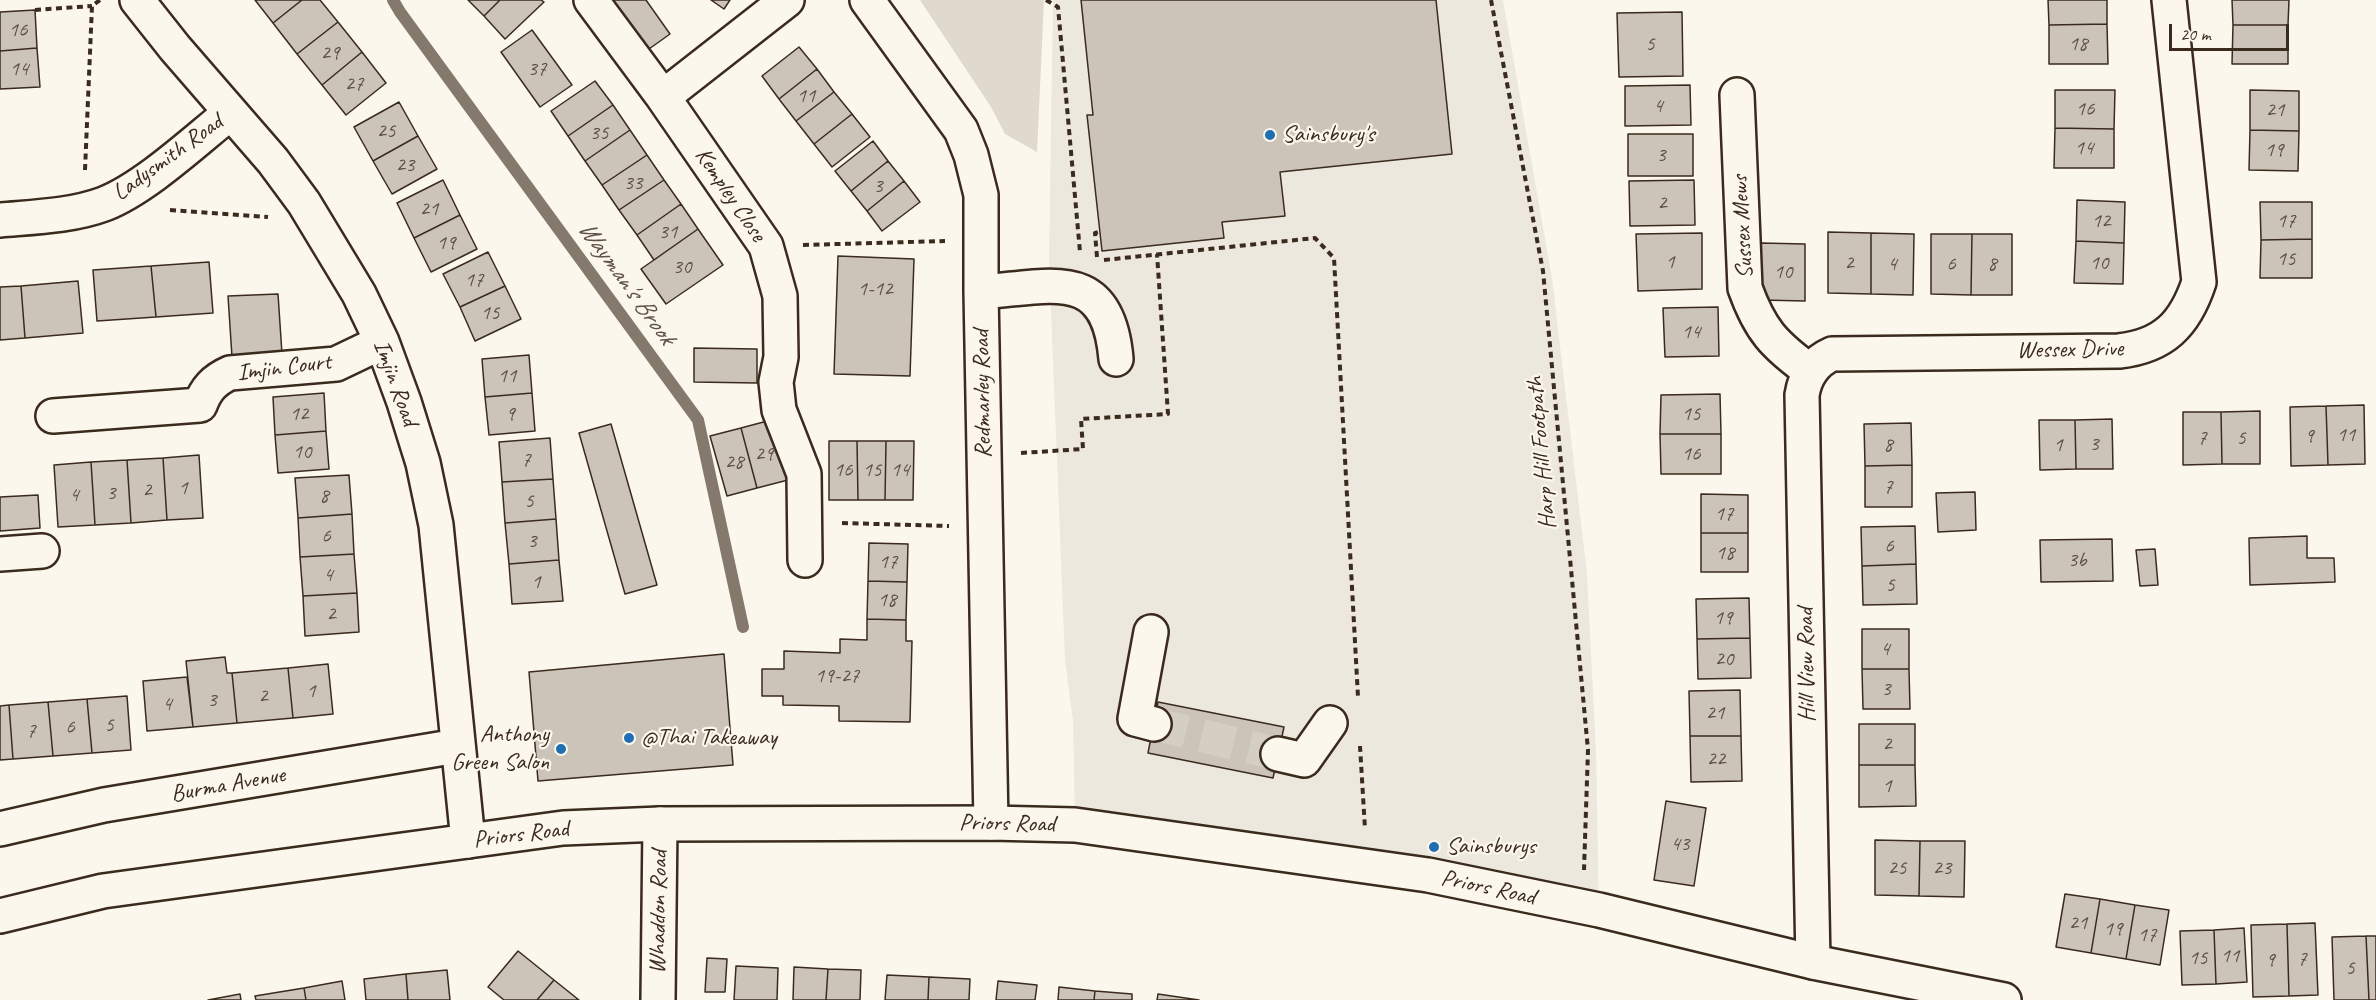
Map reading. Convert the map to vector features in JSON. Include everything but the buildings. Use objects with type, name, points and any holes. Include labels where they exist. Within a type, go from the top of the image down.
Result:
[{"type":"street","name":"Imjin Road","points":[[137,0],[175,48],[273,161],[315,221],[359,294],[382,342],[423,463],[436,525],[468,841]]},
{"type":"street","name":"Kempley Close","points":[[591,0],[663,97],[766,246],[780,296],[781,357],[776,382],[779,410],[804,474],[805,560]]},
{"type":"street","points":[[663,97],[788,0]]},
{"type":"street","name":"Redmarley Road","points":[[867,0],[961,130],[971,155],[981,195],[992,823]]},
{"type":"street","name":"Wessex Drive","points":[[1810,371],[1822,358],[1842,353],[2136,349],[2168,334],[2182,320],[2193,302],[2199,282],[2169,0]]},
{"type":"street","name":"Sussex Mews","points":[[1737,95],[1745,288],[1754,315],[1766,332],[1783,351],[1810,371]]},
{"type":"street","name":"Ladysmith Road","points":[[0,220],[83,210],[104,204],[129,192],[230,112]]},
{"type":"street","points":[[981,292],[1056,286],[1071,286],[1086,292],[1098,301],[1108,316],[1114,338],[1116,359]]},
{"type":"street","name":"Imjin Court","points":[[53,416],[200,405],[205,391],[215,381],[230,373],[336,364],[382,342]]},
{"type":"street","name":"Hill View Road","points":[[1810,371],[1804,382],[1802,395],[1813,962]]},
{"type":"street","points":[[0,554],[42,551]]},
{"type":"street","points":[[1151,632],[1136,719],[1154,724]]},
{"type":"street","points":[[1278,754],[1304,760],[1344,716]]},
{"type":"street","name":"Burma Avenue","points":[[0,829],[104,805],[457,746]]},
{"type":"street","name":"Priors Road","points":[[0,916],[103,891],[563,828],[660,824],[1075,825],[1428,875],[1580,906],[1813,962],[2004,1000]]},
{"type":"street","name":"Whaddon Road","points":[[658,1000],[660,824]]},
{"type":"path","points":[[35,10],[92,6],[100,0]]},
{"type":"path","points":[[1046,0],[1058,7],[1081,263]]},
{"type":"path","name":"Harp Hill Footpath","points":[[1491,0],[1543,271],[1588,750],[1584,879],[1580,906]]},
{"type":"path","points":[[83,210],[92,6]]},
{"type":"path","points":[[163,209],[315,221]]},
{"type":"path","points":[[1097,261],[1095,233],[1100,232]]},
{"type":"path","points":[[1089,262],[1315,238],[1334,258],[1344,716]]},
{"type":"path","points":[[766,246],[981,240]]},
{"type":"path","points":[[805,522],[986,527]]},
{"type":"path","points":[[1360,744],[1367,865]]},
{"type":"shaded area","points":[[920,0],[1044,0],[1037,152],[1005,134],[991,107]]},
{"type":"shaded area","points":[[1053,0],[1503,0],[1552,278],[1587,574],[1596,752],[1599,910],[1075,825],[1073,721],[1065,660],[1049,261]]},
{"type":"waterway","name":"Wayman's Brook","points":[[393,0],[698,420],[743,627]]},
{"type":"tunnel","points":[[1154,724],[1278,754]]},
{"type":"place","name":"Sainsbury's","points":[[1270,135]]},
{"type":"place","name":"@Thai Takeaway","points":[[629,738]]},
{"type":"place","name":"Anthony Green Salon","points":[[561,749]]},
{"type":"place","name":"Sainsburys","points":[[1434,847]]}]
